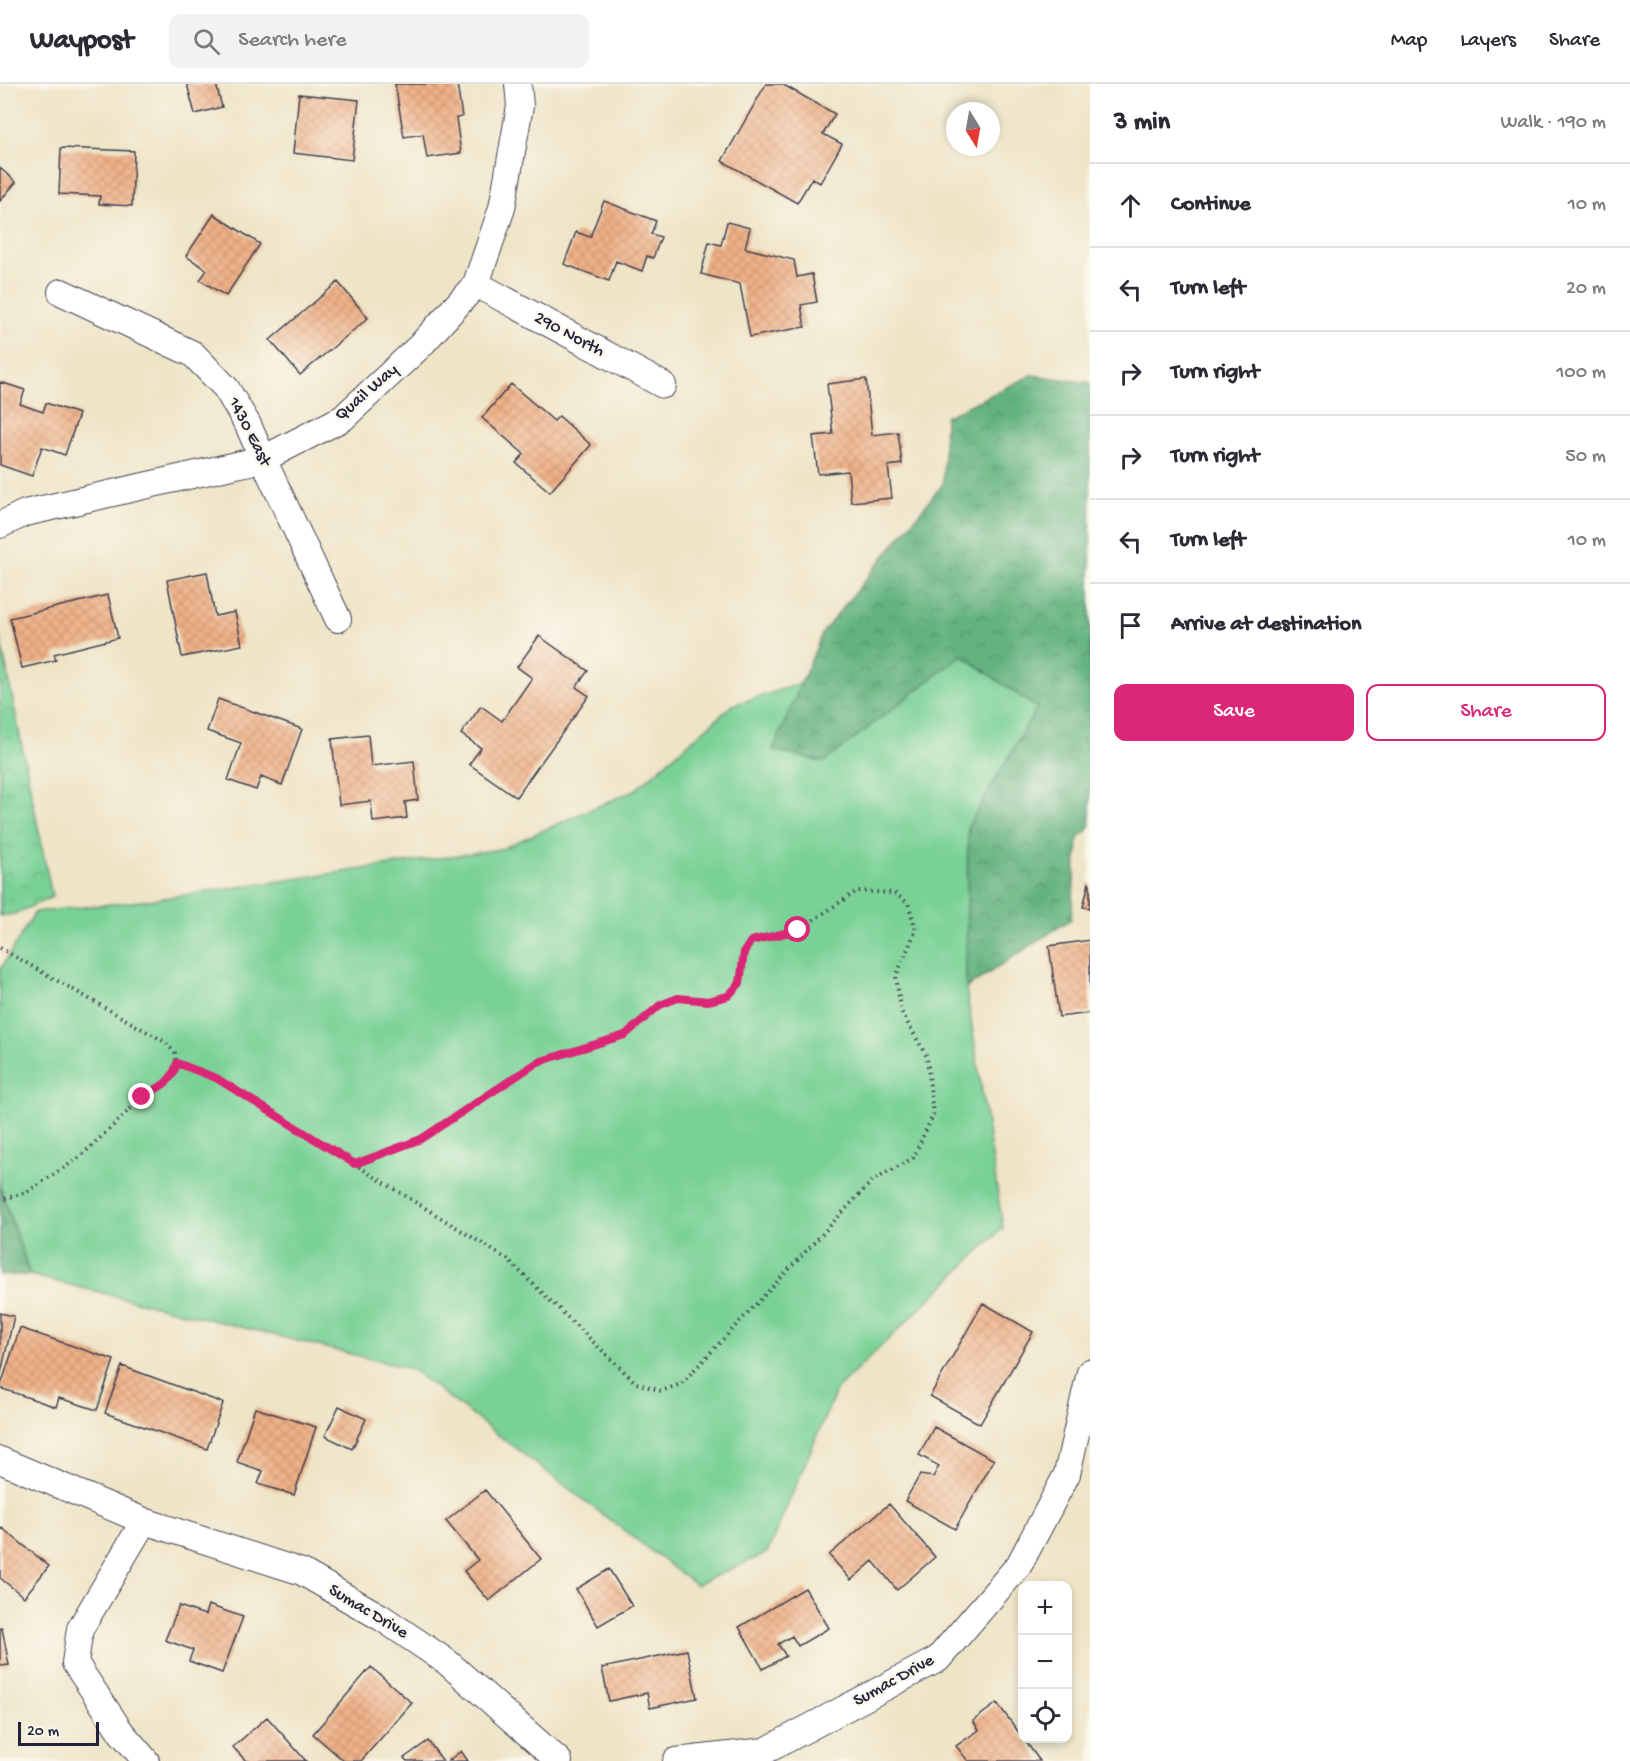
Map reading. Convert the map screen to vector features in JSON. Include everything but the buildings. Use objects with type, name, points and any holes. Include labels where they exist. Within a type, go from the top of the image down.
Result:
[{"type":"street","name":"Quail Way","points":[[0,525],[25,513],[262,459],[343,418],[420,346],[476,284],[502,208],[520,106],[518,84]]},
{"type":"street","name":"290 North","points":[[476,284],[663,385]]},
{"type":"street","name":"1430 East","points":[[61,292],[193,354],[226,388],[248,425],[338,619]]},
{"type":"street","name":"Sumac Drive","points":[[676,1761],[765,1751],[938,1659],[1019,1565],[1066,1474],[1090,1372]]},
{"type":"street","name":"Sumac Drive","points":[[0,1460],[144,1521],[302,1572],[362,1607],[447,1662],[559,1761]]},
{"type":"street","points":[[144,1521],[80,1629],[75,1663],[121,1732],[146,1761]]},
{"type":"path","points":[[177,1063],[216,1078],[507,1259],[636,1383],[661,1391],[681,1384],[872,1181],[913,1158],[933,1115],[927,1057],[901,1011],[896,976],[916,930],[908,903],[894,892],[857,891],[798,930],[751,941],[744,952],[740,983],[728,996],[708,1001],[678,998],[660,1005],[625,1035],[538,1062],[421,1139],[355,1164]]},
{"type":"path","points":[[0,948],[165,1042],[175,1053],[177,1063],[174,1075],[166,1084],[142,1097],[80,1157],[27,1192],[0,1200]]},
{"type":"green space","points":[[1032,375],[1090,383],[1090,826],[1078,840],[1071,919],[966,988],[968,827],[1037,708],[962,655],[824,762],[773,750],[823,632],[943,484],[945,417]]},
{"type":"green space","points":[[0,636],[52,897],[14,914],[0,916]]},
{"type":"green space","points":[[962,655],[1037,708],[968,827],[966,988],[1003,1228],[837,1389],[767,1553],[696,1585],[411,1369],[30,1275],[0,1186],[0,970],[35,912],[142,901],[501,849],[635,790],[733,705],[802,683],[773,750],[823,762]]},
{"type":"green space","points":[[0,1186],[30,1275],[0,1275]]},
{"type":"route","points":[[142,1097],[166,1084],[174,1075],[177,1063],[216,1078],[355,1164],[421,1139],[538,1062],[625,1035],[660,1005],[678,998],[708,1001],[728,996],[740,983],[744,952],[751,941],[798,930]]}]
